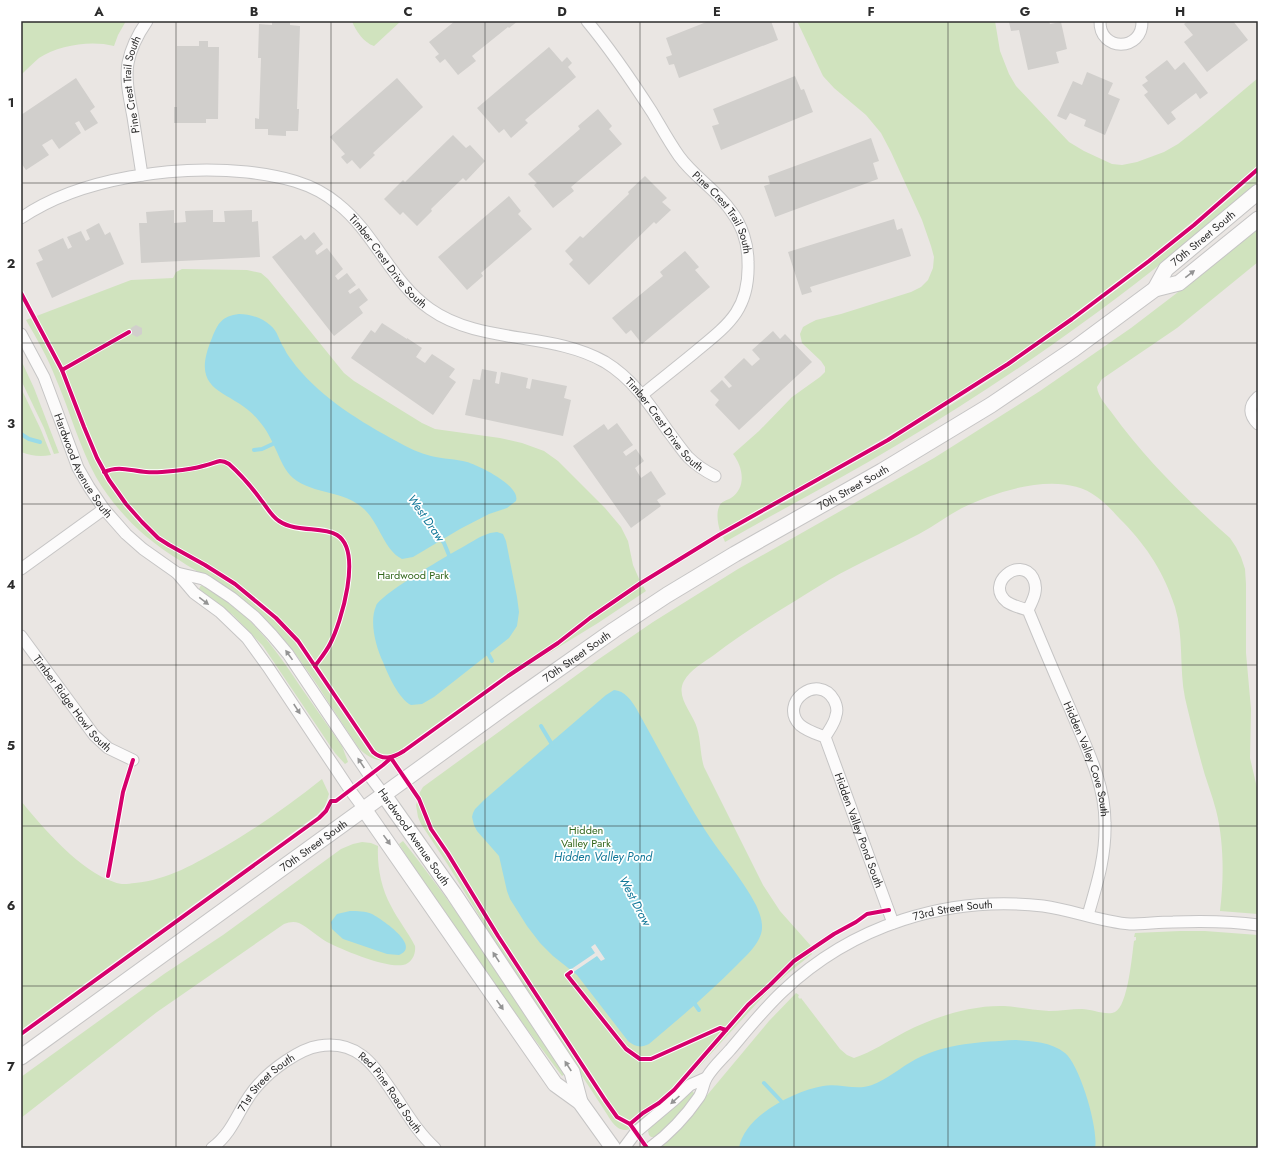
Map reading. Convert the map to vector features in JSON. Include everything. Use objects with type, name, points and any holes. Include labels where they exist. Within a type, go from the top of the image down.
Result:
[{"type":"main road","name":"70th Street South","points":[[1155,289],[1166,269],[1258,192]]},
{"type":"main road","name":"70th Street South","points":[[21,1057],[516,699],[644,610],[741,550],[882,471],[976,414],[1074,349],[1155,289],[1179,283],[1258,219]]},
{"type":"main road","name":"Hardwood Avenue South","points":[[384,795],[454,894],[572,1072],[580,1102]]},
{"type":"main road","name":"Hardwood Avenue South","points":[[364,809],[554,1084],[580,1102],[613,1148]]},
{"type":"street","name":"Pine Crest Trail South","points":[[142,175],[127,74],[128,62],[134,43],[147,21]]},
{"type":"street","name":"Pine Crest Trail South","points":[[587,21],[635,86],[678,155],[732,211],[744,236],[748,255],[748,274],[745,294],[742,304],[733,318],[721,330],[642,395]]},
{"type":"street","points":[[1100,21],[1101,30],[1104,37],[1110,42],[1121,44],[1129,43],[1135,39],[1142,29],[1142,21]]},
{"type":"street","name":"Timber Crest Drive South","points":[[21,218],[46,203],[76,192],[116,180],[142,175],[177,171],[223,171],[278,176],[302,183],[327,196],[347,211],[363,229],[401,282],[412,294],[430,309],[455,323],[474,329],[540,341],[586,354],[602,361],[622,374],[642,395],[684,453],[696,464],[715,476]]},
{"type":"street","name":"Hardwood Avenue South","points":[[21,334],[44,377],[78,468],[89,488],[104,509],[126,534],[143,549],[177,573],[194,593],[220,612],[247,638],[364,809]]},
{"type":"street","points":[[1258,397],[1252,403],[1250,412],[1258,424]]},
{"type":"street","points":[[21,569],[104,509]]},
{"type":"street","name":"Hardwood Avenue South","points":[[177,573],[202,579],[208,582],[232,598],[272,634],[288,654],[384,795]]},
{"type":"street","name":"Hidden Valley Cove South","points":[[1028,610],[1092,759],[1103,798],[1105,822],[1103,856],[1088,915]]},
{"type":"street","name":"Timber Ridge Howl South","points":[[21,636],[94,735],[108,748],[133,760]]},
{"type":"street","points":[[815,689],[823,691],[832,698],[836,705],[836,716],[825,737],[802,726],[796,718],[794,712],[795,705],[799,696],[806,691],[815,689]]},
{"type":"street","name":"Hidden Valley Pond South","points":[[825,737],[894,923]]},
{"type":"street","name":"73rd Street South","points":[[650,1148],[667,1134],[701,1095],[706,1078],[766,1008],[801,975],[828,955],[866,935],[894,923],[944,909],[983,904],[1041,906],[1062,909],[1130,924],[1208,921],[1258,924]]},
{"type":"street","name":"71st Street South","points":[[212,1148],[230,1130],[251,1094],[267,1076],[306,1049],[324,1045],[339,1046]]},
{"type":"street","name":"Red Pine Road South","points":[[339,1046],[360,1054],[374,1066],[422,1135],[435,1148]]},
{"type":"street","name":"73rd Street South","points":[[624,1148],[636,1132],[690,1085],[706,1078]]},
{"type":"green space","points":[[21,21],[126,21],[114,46],[105,44],[85,44],[65,47],[39,58],[21,75]]},
{"type":"green space","points":[[352,21],[401,21],[374,46],[360,36]]},
{"type":"green space","points":[[797,21],[995,21],[1000,51],[1009,74],[1016,86],[1069,142],[1112,164],[1122,165],[1137,162],[1164,152],[1178,144],[1258,78],[1258,165],[1147,259],[1031,345],[991,372],[893,433],[720,531],[717,516],[719,507],[722,502],[731,498],[736,493],[741,483],[741,471],[733,454],[759,431],[792,397],[825,372],[825,367],[821,361],[802,343],[800,334],[803,327],[816,320],[841,314],[911,292],[921,287],[928,280],[933,268],[934,257],[922,220],[881,133],[866,115],[834,88],[823,76]]},
{"type":"green space","points":[[1258,174],[1258,182],[1173,254],[1084,322],[992,386],[855,470],[725,542],[723,537],[914,428],[1013,364],[1085,313],[1156,259]]},
{"type":"green space","name":"Hidden Valley Park","points":[[1258,228],[1258,262],[1177,328],[1102,379],[1097,387],[1105,404],[1153,463],[1198,509],[1230,538],[1241,557],[1245,569],[1246,653],[1251,709],[1250,758],[1258,792],[1258,914],[1220,911],[1222,886],[1222,847],[1219,822],[1185,698],[1178,618],[1166,583],[1148,551],[1111,509],[1097,497],[1083,489],[1066,485],[1048,484],[1011,489],[962,508],[919,534],[829,580],[742,635],[698,666],[684,681],[682,687],[683,699],[697,728],[704,767],[763,885],[780,911],[811,946],[808,948],[812,954],[768,991],[674,1094],[630,1129],[625,1130],[617,1127],[503,955],[421,824],[416,805],[423,787],[596,661],[653,622],[738,569],[934,458],[1040,391],[1131,328],[1207,270]]},
{"type":"green space","name":"Hardwood Park","points":[[182,269],[247,270],[261,273],[268,279],[344,373],[354,381],[422,423],[435,429],[500,438],[522,443],[544,451],[558,461],[605,508],[621,527],[628,541],[633,565],[640,581],[637,583],[640,588],[643,586],[646,591],[598,623],[518,672],[399,758],[382,761],[367,755],[358,747],[296,655],[262,616],[220,585],[154,543],[125,516],[113,502],[99,482],[90,465],[53,371],[26,320],[131,280],[173,278],[176,272]]},
{"type":"green space","points":[[21,360],[34,388],[59,453],[54,454],[44,428],[21,380]]},
{"type":"green space","points":[[21,388],[51,455],[36,456],[21,452]]},
{"type":"green space","points":[[201,585],[232,605],[245,616],[269,642],[342,746],[348,762],[345,764],[335,753],[263,646],[233,615],[199,589]]},
{"type":"green space","points":[[322,779],[329,794],[325,806],[317,815],[21,1030],[21,801],[51,836],[75,859],[101,876],[117,883],[127,884],[170,875],[203,859],[262,823]]},
{"type":"green space","points":[[403,841],[466,926],[565,1074],[562,1076],[503,997],[414,868],[399,844]]},
{"type":"green space","points":[[362,842],[371,843],[378,846],[378,861],[382,884],[394,911],[415,946],[414,955],[409,962],[403,965],[395,965],[375,961],[353,954],[327,942],[299,923],[292,922],[284,924],[157,1012],[21,1118],[21,1077],[164,974],[223,935],[341,849]]},
{"type":"green space","points":[[1205,931],[1258,935],[1258,1148],[659,1148],[670,1139],[769,1021],[796,993],[840,1049],[847,1055],[854,1058],[867,1053],[928,1021],[966,1010],[991,1006],[1004,1006],[1049,1011],[1086,1009],[1103,1013],[1115,1012],[1119,1008],[1126,991],[1131,968],[1134,941],[1136,940],[1136,937],[1134,937],[1135,933]]},
{"type":"green space","points":[[692,1091],[695,1094],[669,1125],[655,1137],[651,1137],[648,1131],[651,1127]]},
{"type":"water","points":[[239,314],[260,318],[273,327],[282,345],[296,366],[318,389],[343,409],[370,426],[414,450],[431,456],[467,462],[490,472],[512,489],[516,495],[516,501],[507,508],[489,514],[460,529],[413,557],[402,559],[396,555],[386,543],[369,515],[356,503],[338,495],[310,487],[293,478],[285,469],[269,436],[259,421],[248,410],[216,389],[209,381],[205,371],[206,357],[214,333],[221,321],[228,316]]},
{"type":"water","points":[[497,532],[503,534],[506,541],[519,612],[517,626],[509,638],[434,697],[422,704],[411,705],[402,698],[394,686],[378,649],[373,627],[376,606],[381,599],[424,570],[480,537]]},
{"type":"water","name":"Hidden Valley Pond","points":[[614,690],[624,694],[630,699],[636,708],[678,785],[705,830],[750,895],[760,915],[762,923],[762,930],[759,938],[754,947],[744,958],[705,996],[649,1044],[643,1046],[633,1045],[628,1041],[577,975],[553,956],[540,943],[527,926],[510,899],[499,856],[477,831],[472,817],[475,809],[484,800],[606,695]]},
{"type":"water","points":[[350,911],[369,913],[383,921],[403,939],[406,946],[405,951],[399,955],[387,954],[343,939],[332,929],[331,922],[337,914]]},
{"type":"water","points":[[1015,1040],[1054,1046],[1065,1053],[1071,1060],[1077,1070],[1087,1098],[1094,1127],[1095,1148],[739,1148],[743,1136],[760,1116],[785,1099],[798,1093],[829,1085],[866,1087],[884,1080],[916,1059],[952,1046]]},
{"type":"pier","points":[[595,944],[605,959],[601,961],[597,956],[572,973],[570,970],[595,953],[591,947]]},
{"type":"building","points":[[272,21],[290,21],[290,25],[300,26],[297,109],[299,109],[298,131],[286,131],[286,136],[268,135],[268,129],[255,129],[255,118],[259,119],[261,58],[258,58],[259,24],[272,25]]},
{"type":"building","points":[[455,21],[518,21],[509,28],[508,27],[472,56],[476,61],[458,75],[445,59],[440,63],[435,57],[439,54],[429,42]]},
{"type":"building","points":[[709,21],[771,21],[778,40],[679,78],[674,64],[669,65],[666,57],[672,55],[666,38]]},
{"type":"building","points":[[1049,21],[1050,24],[1061,22],[1067,49],[1056,52],[1059,63],[1028,70],[1019,30],[1011,31],[1009,22]]},
{"type":"building","points":[[1188,21],[1233,21],[1248,40],[1207,72],[1184,42],[1193,35],[1184,24]]},
{"type":"building","points":[[199,41],[208,41],[208,47],[219,47],[218,119],[206,119],[206,123],[174,123],[174,107],[177,107],[177,46],[199,46]]},
{"type":"building","points":[[549,47],[562,62],[567,57],[572,63],[568,67],[576,77],[525,120],[528,123],[511,138],[504,129],[499,133],[477,108]]},
{"type":"building","points":[[1167,60],[1175,70],[1184,62],[1208,93],[1200,99],[1196,93],[1171,112],[1176,119],[1168,125],[1144,95],[1148,92],[1142,85],[1148,81],[1145,77]]},
{"type":"building","points":[[1087,72],[1113,83],[1108,94],[1120,99],[1105,135],[1084,126],[1086,120],[1070,113],[1066,120],[1057,116],[1073,81],[1082,85]]},
{"type":"building","points":[[795,76],[801,90],[804,89],[813,112],[721,150],[712,126],[719,124],[713,109]]},
{"type":"building","points":[[76,78],[95,107],[90,111],[98,123],[85,131],[79,121],[75,123],[81,133],[59,149],[52,139],[42,145],[49,155],[26,170],[21,163],[21,115]]},
{"type":"building","points":[[397,78],[423,107],[373,153],[375,155],[360,169],[352,160],[347,164],[341,157],[345,154],[330,137]]},
{"type":"building","points":[[598,109],[612,126],[609,129],[622,144],[571,187],[574,191],[553,208],[534,185],[537,183],[528,174],[580,129],[578,126]]},
{"type":"building","points":[[453,135],[466,148],[470,145],[485,161],[466,181],[463,178],[431,209],[432,211],[417,226],[403,212],[400,215],[384,199],[403,180],[405,182]]},
{"type":"building","points":[[871,138],[879,161],[873,163],[878,179],[775,217],[764,186],[770,184],[768,176]]},
{"type":"building","points":[[645,176],[667,198],[662,202],[671,210],[656,224],[654,222],[589,285],[569,264],[573,260],[565,251],[580,236],[583,238],[629,194],[628,192]]},
{"type":"building","points":[[509,196],[521,211],[518,214],[532,229],[481,273],[483,276],[467,290],[438,257]]},
{"type":"building","points":[[174,210],[174,223],[186,222],[185,211],[213,210],[213,222],[225,222],[224,211],[252,210],[252,222],[258,221],[260,257],[141,263],[139,223],[147,223],[146,212]]},
{"type":"building","points":[[894,219],[897,230],[902,228],[911,256],[810,287],[812,292],[802,295],[788,252]]},
{"type":"building","points":[[99,223],[105,235],[110,232],[124,264],[52,298],[36,263],[43,260],[38,250],[63,238],[68,249],[72,247],[67,237],[81,231],[86,241],[90,239],[86,230]]},
{"type":"building","points":[[314,232],[323,244],[315,251],[317,255],[327,248],[343,269],[335,276],[338,280],[347,273],[356,285],[348,291],[350,294],[359,288],[368,300],[359,307],[363,313],[334,336],[272,257],[301,235],[305,240]]},
{"type":"building","points":[[685,251],[699,267],[695,270],[710,287],[642,344],[631,330],[626,334],[612,318],[663,276],[660,272]]},
{"type":"building","points":[[382,323],[422,348],[416,357],[425,363],[432,354],[455,369],[449,377],[456,382],[433,415],[351,358],[371,330],[375,333]]},
{"type":"building","points":[[136,325],[142,328],[142,334],[137,337],[131,334],[131,328]]},
{"type":"building","points":[[773,331],[780,339],[785,334],[812,362],[739,430],[715,405],[719,400],[710,391],[722,380],[729,388],[732,386],[724,377],[744,358],[752,366],[760,359],[752,350]]},
{"type":"building","points":[[482,369],[497,372],[495,383],[499,384],[501,372],[528,378],[526,388],[530,389],[532,379],[567,386],[564,398],[571,400],[563,436],[465,415],[473,379],[480,380]]},
{"type":"building","points":[[617,423],[633,445],[623,452],[626,456],[636,449],[644,461],[635,468],[641,478],[651,471],[666,494],[657,500],[661,506],[631,528],[573,446],[604,424],[608,430]]},
{"type":"waterway","name":"West Draw","points":[[21,434],[29,439],[40,442]]},
{"type":"waterway","name":"West Draw","points":[[254,450],[262,449],[277,442]]},
{"type":"waterway","name":"West Draw","points":[[439,536],[444,543],[451,560]]},
{"type":"waterway","name":"West Draw","points":[[486,650],[492,661]]},
{"type":"waterway","name":"West Draw","points":[[541,726],[553,746]]},
{"type":"waterway","name":"West Draw","points":[[692,1000],[699,1010]]},
{"type":"waterway","points":[[764,1083],[781,1101]]},
{"type":"cycle path","points":[[21,293],[62,370],[97,458],[109,480],[126,504],[158,538],[235,584],[276,618],[298,641],[373,752],[381,757],[388,758],[404,751],[641,583],[719,535],[888,440],[1008,364],[1072,319],[1149,261],[1194,225],[1258,169]]},
{"type":"cycle path","points":[[62,370],[129,332]]},
{"type":"cycle path","points":[[104,472],[115,469],[163,472],[192,469],[224,461],[241,476],[271,514],[279,521],[294,527],[331,532],[337,535],[345,543],[348,556],[349,571],[347,588],[344,605],[335,634],[327,650],[315,666]]},
{"type":"cycle path","points":[[391,758],[419,799],[431,829],[498,936],[605,1100],[617,1117],[630,1124],[647,1148]]},
{"type":"cycle path","points":[[21,1034],[319,818],[326,811],[331,801],[336,801],[391,758]]},
{"type":"cycle path","points":[[108,876],[123,792],[133,760]]},
{"type":"cycle path","points":[[630,1124],[674,1090],[748,1005],[794,961],[867,914],[889,910]]},
{"type":"cycle path","points":[[571,972],[567,975],[626,1049],[640,1059],[651,1059],[720,1028],[726,1030]]}]
